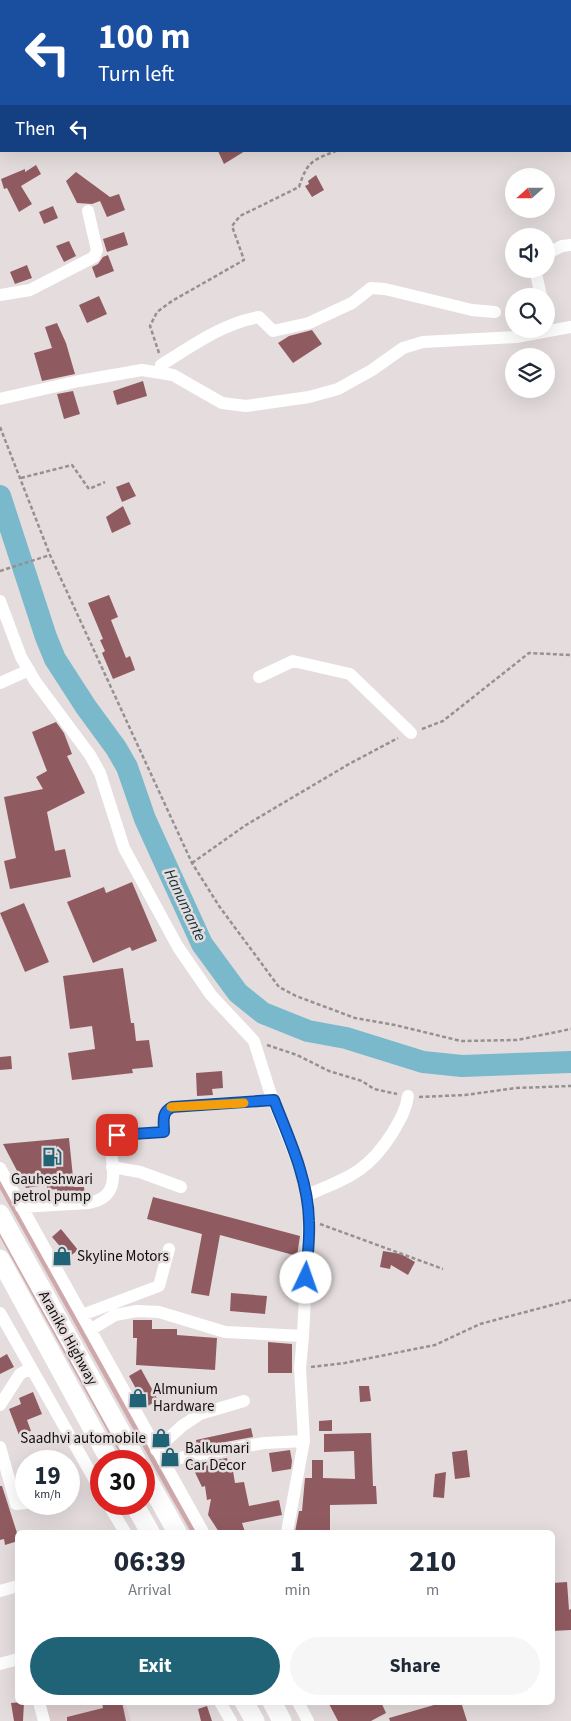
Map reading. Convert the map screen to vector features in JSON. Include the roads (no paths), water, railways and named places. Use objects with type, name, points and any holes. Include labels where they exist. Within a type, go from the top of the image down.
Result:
[{"type":"highway","name":"Araniko Highway","points":[[0,1214],[131,1450]]},
{"type":"highway","name":"Araniko Highway","points":[[0,1259],[104,1450]]},
{"type":"highway","points":[[155,1493],[176,1530]]},
{"type":"highway","points":[[140,1515],[149,1530]]},
{"type":"highway","points":[[246,1705],[255,1721]]},
{"type":"highway","points":[[274,1705],[282,1721]]},
{"type":"street","points":[[0,295],[30,290],[94,257],[97,250],[88,211]]},
{"type":"street","points":[[555,250],[571,244]]},
{"type":"street","points":[[161,365],[214,333],[241,320],[259,317],[273,331],[309,323],[352,303],[371,288],[385,289],[472,310],[495,312]]},
{"type":"street","points":[[555,329],[571,327]]},
{"type":"street","points":[[0,399],[104,376],[142,370],[173,375],[222,403],[246,406],[309,397],[338,389],[372,370],[403,348],[423,342],[505,337]]},
{"type":"street","points":[[0,601],[16,646],[29,670],[100,773],[124,848],[178,947],[211,995],[256,1045],[274,1100],[300,1168],[309,1220],[300,1368],[304,1441],[287,1530]]},
{"type":"street","points":[[259,677],[293,661],[350,674],[411,733]]},
{"type":"street","points":[[0,683],[29,670]]},
{"type":"street","points":[[306,1195],[349,1177],[365,1168],[381,1150],[406,1109],[408,1096]]},
{"type":"street","points":[[21,1207],[97,1202],[110,1192],[113,1185],[110,1141],[117,1135],[164,1132],[164,1115],[166,1110],[172,1107],[274,1100]]},
{"type":"street","points":[[112,1167],[140,1172],[181,1187]]},
{"type":"street","points":[[0,1168],[202,1530]]},
{"type":"street","points":[[82,1315],[158,1286],[169,1249]]},
{"type":"street","points":[[90,1330],[115,1316],[137,1311],[159,1312],[225,1332],[303,1336]]},
{"type":"street","points":[[0,1313],[90,1472]]},
{"type":"street","points":[[0,1405],[20,1374],[31,1368]]},
{"type":"street","points":[[156,1450],[182,1426],[200,1414],[244,1401]]},
{"type":"street","points":[[162,1461],[264,1443],[304,1441]]},
{"type":"street","points":[[0,1447],[15,1500]]},
{"type":"street","points":[[114,1515],[123,1530]]},
{"type":"street","points":[[0,1591],[15,1587]]},
{"type":"street","points":[[0,1664],[15,1660]]},
{"type":"street","points":[[40,1705],[44,1721]]},
{"type":"street","points":[[222,1705],[231,1721]]},
{"type":"street","points":[[300,1705],[308,1721]]},
{"type":"waterway","name":"Hanumante","points":[[0,496],[55,659],[127,767],[145,819],[202,944],[238,993],[263,1013],[308,1031],[346,1038],[423,1062],[462,1066],[571,1062]]},
{"type":"place","name":"Gauheshwari petrol pump","points":[[52,1157]]},
{"type":"place","name":"Skyline Motors","points":[[62,1256]]},
{"type":"place","name":"Almunium Hardware","points":[[138,1398]]},
{"type":"place","name":"Saadhvi automobile","points":[[161,1438]]},
{"type":"place","name":"Balkumari Car Decor","points":[[170,1457]]}]
